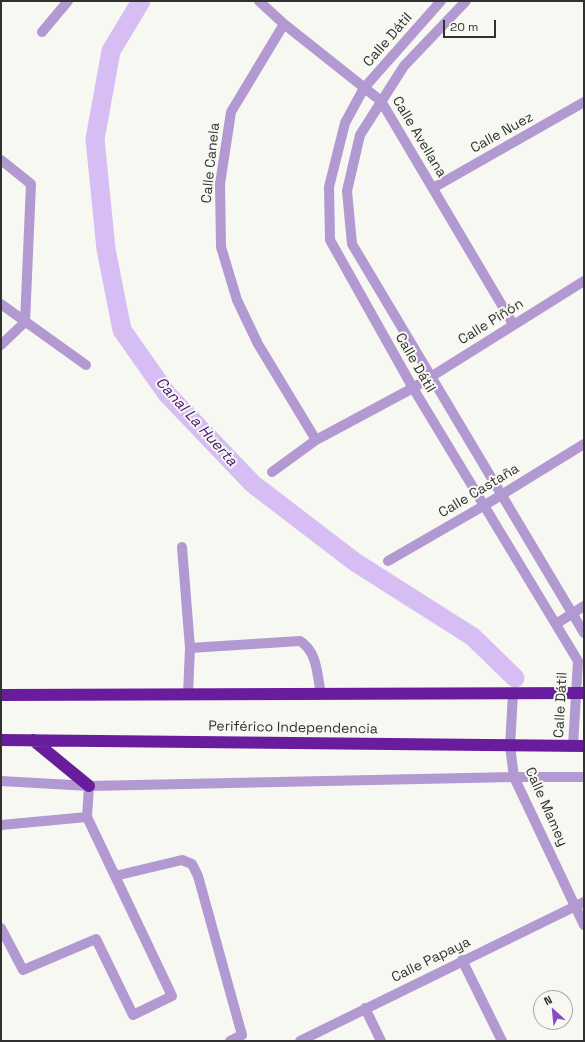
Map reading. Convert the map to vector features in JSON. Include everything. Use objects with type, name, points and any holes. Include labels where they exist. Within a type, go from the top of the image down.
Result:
[{"type":"highway","points":[[1,695],[580,693]]},
{"type":"highway","name":"Periférico Independencia","points":[[1,740],[579,746]]},
{"type":"highway","points":[[32,740],[89,786]]},
{"type":"street","points":[[42,32],[68,1]]},
{"type":"street","name":"Calle Avellana","points":[[259,1],[284,24],[381,101],[513,324]]},
{"type":"street","name":"Calle Dátil","points":[[441,1],[364,88],[345,123],[329,187],[330,240],[413,388],[578,661],[580,693],[579,746]]},
{"type":"street","name":"Calle Dátil","points":[[462,2],[404,66],[360,135],[347,191],[352,244],[584,633]]},
{"type":"street","name":"Calle Canela","points":[[284,24],[231,112],[220,184],[221,247],[237,300],[258,344],[316,440]]},
{"type":"street","name":"Calle Nuez","points":[[433,188],[584,102]]},
{"type":"street","points":[[1,160],[31,184],[25,322],[1,345]]},
{"type":"street","name":"Calle Piñón","points":[[413,388],[584,280]]},
{"type":"street","points":[[1,304],[86,365]]},
{"type":"street","points":[[272,472],[316,440],[413,388]]},
{"type":"street","name":"Calle Castaña","points":[[388,561],[485,505],[584,444]]},
{"type":"street","points":[[182,547],[190,648],[188,694]]},
{"type":"street","points":[[556,624],[584,606]]},
{"type":"street","points":[[190,648],[300,641],[313,653],[321,694]]},
{"type":"street","name":"Calle Mamey","points":[[513,694],[510,746],[514,777],[579,904],[584,925]]},
{"type":"street","points":[[1,781],[89,786],[514,777],[584,777]]},
{"type":"street","points":[[1,928],[23,970],[96,939],[133,1015],[172,996],[88,817],[89,786]]},
{"type":"street","points":[[1,825],[88,817]]},
{"type":"street","points":[[115,876],[182,860],[192,864],[198,876],[242,1035],[230,1041]]},
{"type":"street","name":"Calle Papaya","points":[[300,1041],[462,960],[579,904]]},
{"type":"street","points":[[462,960],[502,1041]]},
{"type":"street","points":[[365,1008],[381,1041]]},
{"type":"waterway","name":"Canal La Huerta","points":[[141,1],[111,51],[95,139],[106,249],[122,330],[167,394],[253,484],[355,562],[473,637],[515,678]]}]
